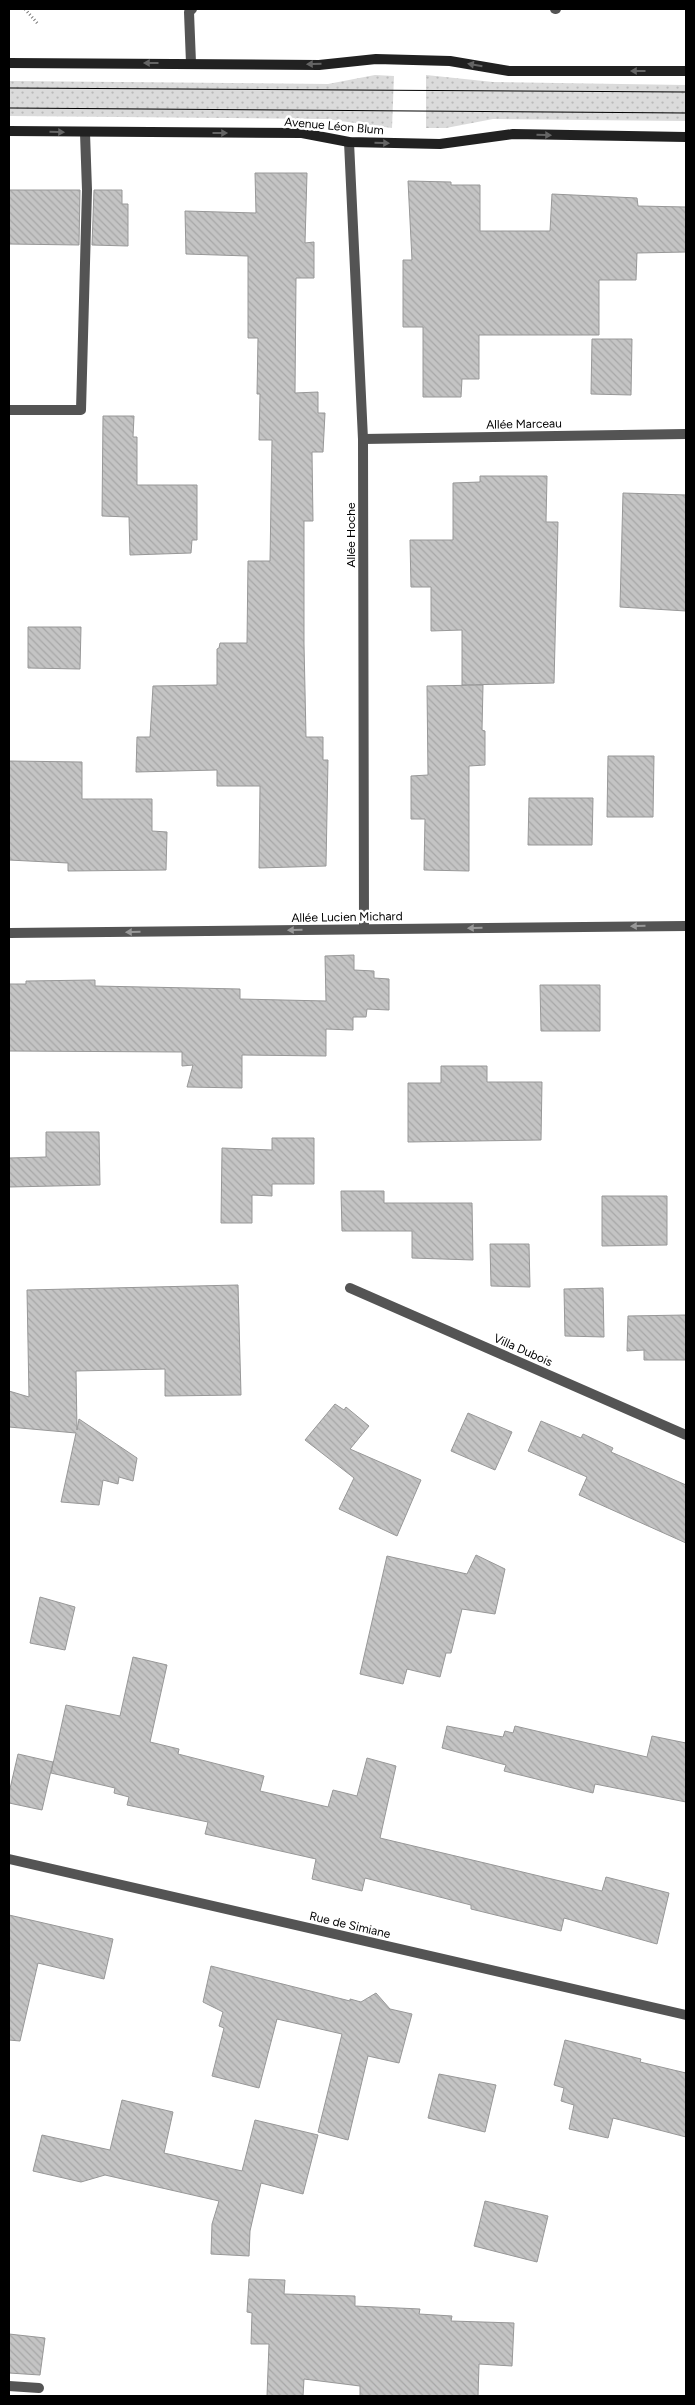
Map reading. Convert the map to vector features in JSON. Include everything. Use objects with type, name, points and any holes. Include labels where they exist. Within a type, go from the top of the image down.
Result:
[{"type":"main road","points":[[9,63],[319,65],[376,59],[450,61],[509,71],[686,71]]},
{"type":"main road","name":"Avenue Léon Blum","points":[[9,131],[302,133],[349,142],[440,144],[513,134],[686,137]]},
{"type":"street","points":[[191,63],[189,12],[192,9]]},
{"type":"street","points":[[9,410],[81,410],[87,190],[85,133]]},
{"type":"street","name":"Allée Hoche","points":[[349,142],[363,439],[364,929]]},
{"type":"street","name":"Allée Marceau","points":[[363,439],[686,434]]},
{"type":"street","name":"Allée Lucien Michard","points":[[9,933],[686,926]]},
{"type":"street","name":"Villa Dubois","points":[[350,1288],[686,1435]]},
{"type":"street","name":"Rue de Simiane","points":[[9,1859],[686,2015]]},
{"type":"street","points":[[9,2386],[39,2388]]},
{"type":"path","points":[[25,9],[38,24]]},
{"type":"shaded area","points":[[375,75],[394,76],[392,128],[326,119],[9,116],[9,81],[328,84]]},
{"type":"shaded area","points":[[426,75],[493,82],[686,85],[686,121],[493,119],[446,128],[426,128]]},
{"type":"building","points":[[255,173],[307,173],[305,243],[314,242],[314,278],[296,278],[295,393],[318,392],[318,413],[325,413],[323,452],[312,452],[313,521],[304,521],[304,644],[306,737],[323,737],[323,760],[328,760],[326,866],[259,868],[260,786],[217,786],[217,770],[136,772],[137,737],[150,737],[153,686],[217,685],[217,649],[220,643],[247,643],[248,561],[270,561],[272,440],[259,440],[260,394],[257,394],[258,338],[248,338],[248,256],[186,254],[185,211],[256,213]]},
{"type":"building","points":[[408,181],[451,182],[451,185],[480,185],[480,231],[550,231],[552,194],[637,198],[638,206],[686,207],[686,252],[637,253],[636,280],[599,280],[599,335],[479,335],[479,379],[462,379],[461,397],[423,397],[423,327],[403,327],[403,260],[412,260]]},
{"type":"building","points":[[9,190],[80,190],[79,245],[9,244]]},
{"type":"building","points":[[94,190],[122,190],[122,204],[128,204],[128,246],[92,245]]},
{"type":"building","points":[[592,339],[632,339],[631,395],[591,394]]},
{"type":"building","points":[[103,416],[134,416],[133,437],[137,437],[137,485],[197,485],[197,540],[192,540],[191,553],[130,555],[129,517],[102,516]]},
{"type":"building","points":[[480,476],[547,476],[546,522],[558,522],[554,683],[462,685],[462,630],[431,631],[431,587],[411,587],[410,540],[453,540],[453,483],[480,482]]},
{"type":"building","points":[[623,493],[686,495],[686,611],[620,607]]},
{"type":"building","points":[[28,627],[81,627],[80,669],[28,668]]},
{"type":"building","points":[[483,685],[482,730],[485,731],[485,765],[469,766],[469,871],[424,870],[425,819],[411,819],[411,776],[428,775],[427,686]]},
{"type":"building","points":[[608,756],[654,756],[653,817],[607,817]]},
{"type":"building","points":[[9,761],[82,762],[82,799],[152,799],[152,831],[167,832],[166,870],[68,871],[68,863],[9,860]]},
{"type":"building","points":[[529,798],[593,798],[592,845],[528,845]]},
{"type":"building","points":[[354,955],[354,970],[374,971],[374,978],[389,979],[389,1010],[367,1009],[366,1017],[353,1017],[353,1030],[326,1029],[326,1056],[242,1055],[242,1088],[187,1087],[193,1065],[182,1066],[182,1052],[9,1051],[9,984],[26,984],[26,981],[95,980],[95,986],[240,989],[240,999],[326,1001],[325,956]]},
{"type":"building","points":[[540,985],[600,985],[600,1031],[541,1031]]},
{"type":"building","points":[[441,1066],[487,1066],[487,1082],[542,1082],[541,1140],[408,1142],[408,1083],[441,1083]]},
{"type":"building","points":[[46,1132],[99,1132],[100,1185],[9,1187],[9,1158],[46,1157]]},
{"type":"building","points":[[272,1138],[314,1138],[314,1184],[272,1184],[272,1196],[252,1195],[252,1223],[221,1223],[222,1148],[272,1150]]},
{"type":"building","points":[[341,1191],[384,1191],[384,1203],[472,1203],[473,1260],[412,1258],[412,1231],[342,1231]]},
{"type":"building","points":[[602,1196],[667,1196],[667,1245],[602,1246]]},
{"type":"building","points":[[490,1244],[529,1244],[530,1287],[491,1286]]},
{"type":"building","points":[[238,1285],[241,1395],[165,1396],[165,1369],[76,1371],[77,1430],[79,1419],[137,1458],[133,1481],[119,1477],[118,1484],[103,1480],[99,1505],[61,1502],[76,1433],[9,1427],[9,1391],[29,1397],[27,1290]]},
{"type":"building","points":[[603,1288],[604,1337],[565,1336],[564,1289]]},
{"type":"building","points":[[686,1315],[686,1360],[644,1360],[644,1350],[627,1351],[628,1316]]},
{"type":"building","points":[[335,1404],[344,1410],[346,1407],[369,1426],[350,1449],[421,1480],[397,1536],[339,1509],[354,1478],[305,1440]]},
{"type":"building","points":[[468,1413],[512,1432],[495,1470],[451,1451]]},
{"type":"building","points":[[541,1421],[581,1438],[583,1434],[613,1448],[611,1452],[686,1485],[686,1543],[579,1495],[587,1477],[528,1451]]},
{"type":"building","points":[[476,1555],[505,1569],[495,1614],[462,1609],[451,1653],[446,1653],[440,1677],[407,1669],[403,1684],[360,1674],[387,1556],[467,1574]]},
{"type":"building","points":[[40,1597],[75,1607],[65,1650],[30,1643]]},
{"type":"building","points":[[133,1657],[167,1665],[150,1742],[179,1749],[178,1754],[264,1776],[260,1791],[328,1807],[333,1790],[357,1796],[367,1758],[396,1766],[380,1838],[602,1891],[606,1877],[669,1893],[657,1944],[564,1918],[561,1931],[471,1909],[471,1905],[365,1878],[362,1891],[312,1879],[316,1859],[205,1834],[208,1822],[127,1805],[129,1797],[114,1793],[115,1788],[51,1773],[66,1705],[120,1716]]},
{"type":"building","points":[[447,1726],[503,1737],[505,1731],[513,1733],[515,1726],[647,1757],[652,1736],[686,1743],[686,1802],[595,1784],[593,1793],[504,1771],[506,1765],[442,1748]]},
{"type":"building","points":[[18,1754],[53,1762],[42,1810],[9,1803],[9,1793]]},
{"type":"building","points":[[9,1915],[113,1939],[104,1979],[38,1963],[20,2041],[9,2040]]},
{"type":"building","points":[[211,1966],[350,2001],[350,1999],[361,2002],[376,1993],[390,2009],[412,2014],[399,2063],[368,2056],[348,2140],[318,2132],[342,2034],[277,2019],[259,2088],[212,2076],[224,2028],[219,2026],[223,2012],[203,2002]]},
{"type":"building","points":[[565,2040],[641,2059],[640,2062],[686,2073],[686,2137],[613,2118],[608,2138],[569,2129],[574,2105],[561,2101],[564,2088],[554,2085]]},
{"type":"building","points":[[439,2074],[496,2085],[485,2132],[428,2118]]},
{"type":"building","points":[[122,2100],[173,2112],[164,2153],[242,2171],[255,2120],[318,2135],[303,2194],[261,2183],[250,2231],[249,2256],[211,2254],[212,2224],[219,2201],[105,2175],[81,2182],[33,2171],[42,2135],[110,2150]]},
{"type":"building","points":[[485,2201],[548,2216],[537,2262],[474,2246]]},
{"type":"building","points":[[249,2279],[285,2280],[284,2294],[355,2296],[355,2306],[420,2309],[419,2314],[452,2316],[451,2321],[514,2323],[512,2366],[479,2364],[478,2396],[360,2396],[360,2386],[304,2379],[303,2396],[267,2396],[269,2344],[251,2344],[252,2313],[247,2312]]},
{"type":"building","points":[[9,2334],[45,2338],[40,2375],[9,2373]]},
{"type":"tram line","points":[[9,88],[686,92]]},
{"type":"tram line","points":[[9,108],[686,113]]}]
